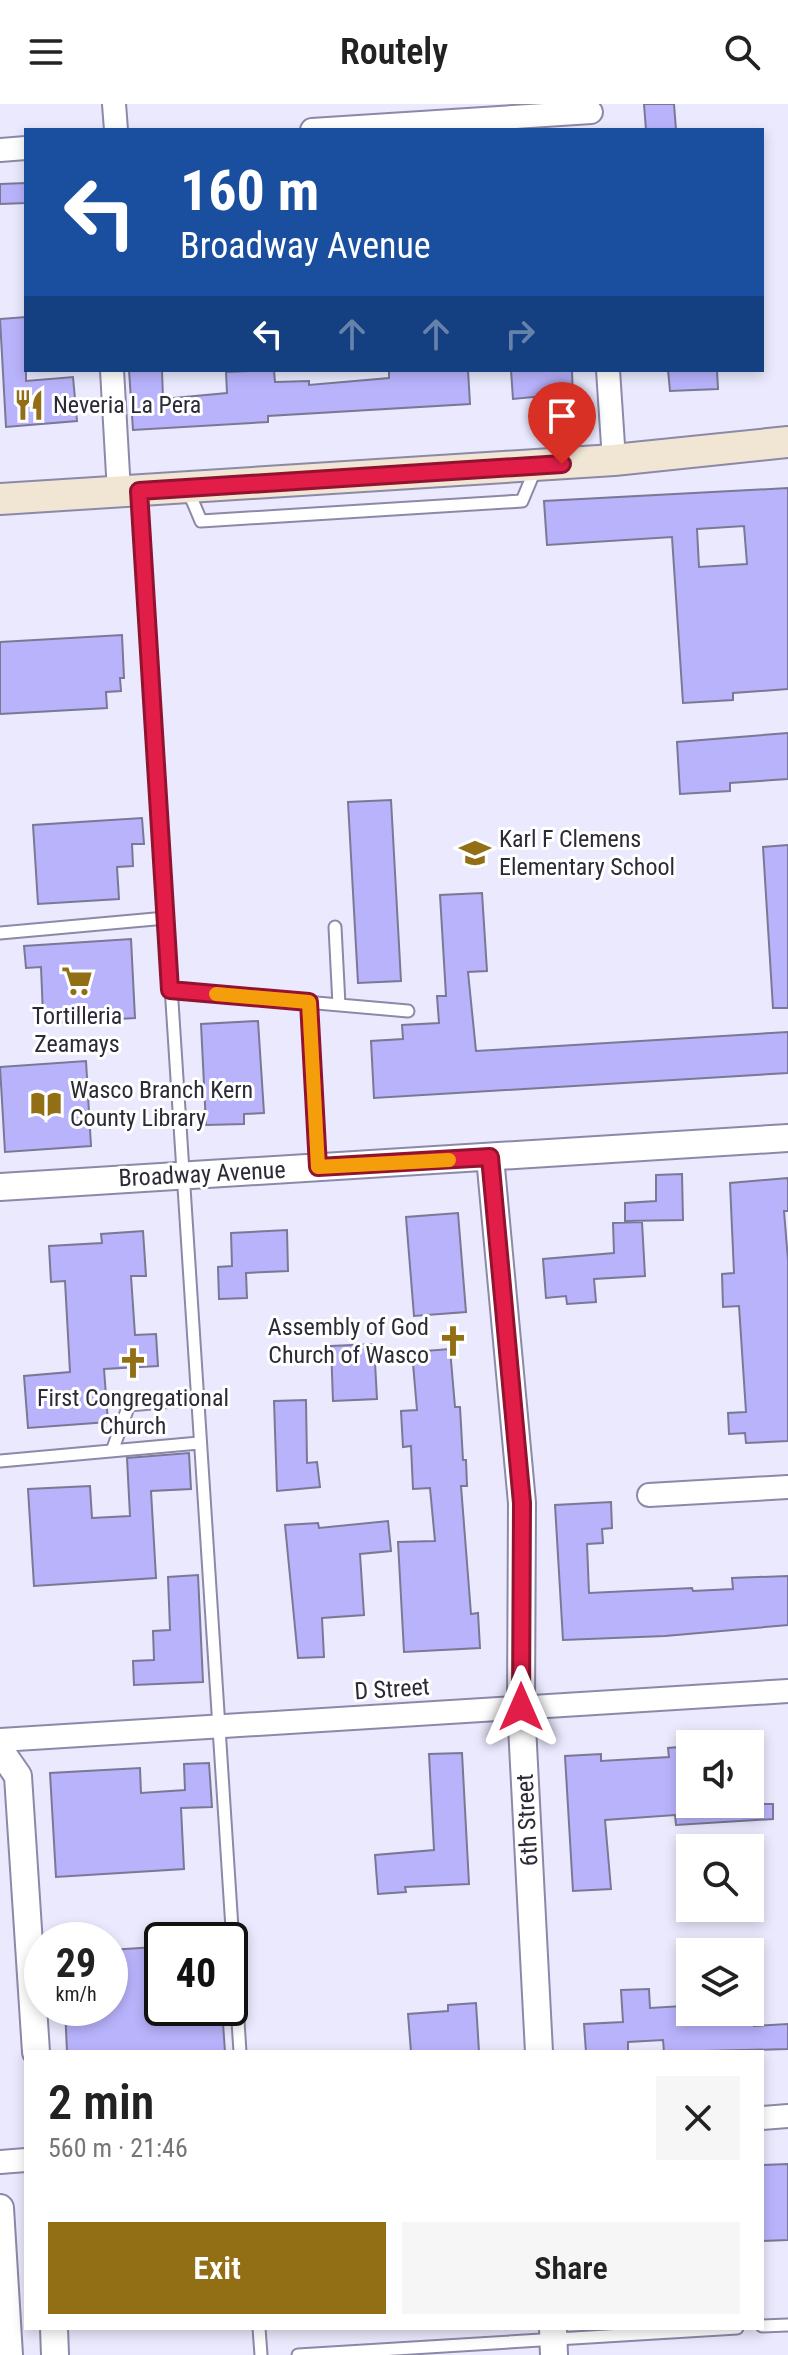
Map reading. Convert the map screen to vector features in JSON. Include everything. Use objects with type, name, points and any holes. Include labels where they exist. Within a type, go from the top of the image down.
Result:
[{"type":"main road","points":[[0,499],[614,460],[788,442]]},
{"type":"street","points":[[114,104],[116,128]]},
{"type":"street","points":[[349,128],[591,115]]},
{"type":"street","points":[[0,150],[24,148]]},
{"type":"street","points":[[112,372],[129,492]]},
{"type":"street","points":[[608,372],[614,460]]},
{"type":"street","name":"Broadway Avenue","points":[[0,1187],[788,1138]]},
{"type":"street","name":"6th Street","points":[[490,1157],[522,1503],[521,1707],[539,2050]]},
{"type":"street","points":[[649,1495],[788,1487]]},
{"type":"street","name":"D Street","points":[[0,1740],[788,1691]]},
{"type":"street","points":[[0,1750],[18,1776],[36,2050]]},
{"type":"street","points":[[764,2118],[788,2116]]},
{"type":"street","points":[[0,2162],[24,2160]]},
{"type":"street","points":[[0,2208],[9,2355]]},
{"type":"street","points":[[54,2330],[55,2355]]},
{"type":"lane","points":[[129,492],[166,918],[240,2050]]},
{"type":"lane","points":[[0,933],[166,918]]},
{"type":"lane","points":[[335,927],[339,1005]]},
{"type":"lane","points":[[170,990],[408,1011]]},
{"type":"lane","points":[[309,1002],[318,1167]]},
{"type":"lane","points":[[112,1451],[129,1405],[196,1399]]},
{"type":"lane","points":[[0,1461],[199,1443]]},
{"type":"lane","points":[[764,2326],[788,2325]]},
{"type":"lane","points":[[259,2330],[261,2355]]},
{"type":"lane","points":[[298,2355],[709,2330]]},
{"type":"building","points":[[644,104],[674,104],[676,128],[646,128]]},
{"type":"building","points":[[24,183],[24,203],[0,204],[0,184]]},
{"type":"building","points":[[24,317],[26,381],[73,377],[77,421],[6,427],[0,319]]},
{"type":"building","points":[[129,372],[162,372],[163,399],[227,393],[226,372],[274,372],[275,382],[309,381],[309,385],[389,378],[389,372],[468,372],[470,404],[268,416],[268,422],[133,430]]},
{"type":"building","points":[[511,372],[572,372],[573,401],[545,402],[544,396],[513,399]]},
{"type":"building","points":[[668,372],[717,372],[718,389],[670,391]]},
{"type":"building","points":[[788,488],[788,689],[733,693],[733,700],[683,703],[672,537],[547,545],[544,501]],"holes":[[[744,526],[747,564],[699,567],[697,529]]]},
{"type":"building","points":[[122,635],[124,678],[120,678],[121,691],[106,692],[107,708],[0,714],[0,642]]},
{"type":"building","points":[[788,733],[788,779],[730,783],[730,791],[680,794],[677,742]]},
{"type":"building","points":[[391,800],[401,981],[358,983],[348,802]]},
{"type":"building","points":[[142,818],[144,844],[132,844],[133,866],[117,867],[119,899],[38,904],[33,825]]},
{"type":"building","points":[[788,845],[788,1008],[773,1008],[763,847]]},
{"type":"building","points":[[482,893],[487,971],[468,972],[476,1051],[788,1032],[788,1073],[374,1098],[371,1041],[403,1039],[402,1025],[439,1023],[437,996],[446,996],[440,895]]},
{"type":"building","points":[[131,939],[135,1018],[50,1023],[50,1014],[43,1015],[41,967],[26,968],[24,946]]},
{"type":"building","points":[[258,1021],[264,1113],[244,1114],[244,1124],[206,1125],[201,1024]]},
{"type":"building","points":[[86,1061],[91,1146],[5,1152],[0,1067]]},
{"type":"building","points":[[682,1174],[683,1220],[625,1221],[625,1203],[656,1201],[656,1175]]},
{"type":"building","points":[[788,1178],[788,1211],[784,1211],[788,1260],[788,1441],[746,1443],[745,1433],[729,1434],[728,1413],[746,1412],[739,1306],[723,1307],[722,1274],[734,1273],[730,1183]]},
{"type":"building","points":[[458,1213],[466,1312],[414,1316],[406,1217]]},
{"type":"building","points":[[642,1222],[645,1276],[594,1279],[596,1302],[567,1304],[566,1296],[546,1298],[543,1259],[614,1253],[613,1223]]},
{"type":"building","points":[[287,1230],[288,1271],[246,1273],[247,1298],[219,1299],[218,1267],[232,1266],[231,1233]]},
{"type":"building","points":[[143,1231],[146,1276],[131,1276],[135,1335],[156,1334],[158,1366],[104,1369],[108,1422],[28,1428],[24,1376],[70,1372],[65,1281],[51,1282],[49,1246],[102,1243],[101,1234]]},
{"type":"building","points":[[374,1344],[377,1399],[333,1401],[331,1346]]},
{"type":"building","points":[[450,1349],[455,1407],[460,1407],[463,1460],[466,1460],[467,1486],[461,1486],[471,1614],[478,1613],[480,1648],[404,1652],[398,1542],[435,1541],[430,1488],[413,1489],[411,1446],[403,1447],[401,1411],[417,1410],[412,1352]]},
{"type":"building","points":[[306,1400],[307,1463],[317,1462],[320,1487],[277,1491],[274,1401]]},
{"type":"building","points":[[189,1453],[191,1489],[151,1491],[156,1578],[34,1586],[28,1489],[90,1486],[92,1518],[130,1516],[127,1458]]},
{"type":"building","points":[[611,1502],[612,1528],[602,1529],[603,1543],[587,1544],[589,1593],[733,1589],[732,1578],[788,1576],[788,1625],[665,1636],[563,1640],[555,1505]]},
{"type":"building","points":[[388,1521],[391,1551],[360,1554],[364,1615],[322,1618],[324,1657],[298,1658],[285,1525],[318,1523],[319,1528]]},
{"type":"building","points":[[198,1575],[203,1682],[134,1685],[133,1661],[154,1660],[153,1631],[170,1630],[168,1577]]},
{"type":"building","points":[[676,1747],[676,1818],[764,1818],[764,1804],[773,1804],[773,1819],[676,1825],[675,1815],[605,1820],[611,1889],[573,1891],[565,1756],[601,1754],[601,1761],[669,1757],[668,1748]]},
{"type":"building","points":[[462,1753],[469,1884],[405,1887],[406,1892],[378,1894],[375,1855],[434,1850],[429,1754]]},
{"type":"building","points":[[209,1763],[212,1807],[181,1808],[184,1869],[56,1877],[50,1773],[140,1768],[141,1793],[185,1790],[184,1764]]},
{"type":"building","points":[[144,1948],[144,2026],[223,2026],[225,2050],[67,2050],[66,2026],[128,2026],[128,1949]]},
{"type":"building","points":[[649,1989],[650,2008],[676,2006],[676,2026],[788,2024],[788,2049],[664,2050],[663,2040],[628,2042],[628,2050],[586,2050],[584,2024],[623,2022],[621,1990]]},
{"type":"building","points":[[476,2003],[479,2050],[411,2050],[408,2014],[448,2011],[448,2005]]},
{"type":"building","points":[[788,2164],[788,2240],[764,2241],[764,2165]]},
{"type":"slow traffic","points":[[216,994],[309,1002],[318,1167],[449,1160]]},
{"type":"place","name":"Neveria La Pera","points":[[29,405]]},
{"type":"place","name":"Karl F Clemens Elementary School","points":[[475,853]]},
{"type":"place","name":"Tortilleria Zeamays","points":[[77,981]]},
{"type":"place","name":"Wasco Branch Kern County Library","points":[[46,1104]]},
{"type":"place","name":"Assembly of God Church of Wasco","points":[[453,1341]]},
{"type":"place","name":"First Congregational Church","points":[[133,1363]]},
{"type":"route","points":[[521,1707],[522,1503],[490,1157],[318,1167],[309,1002],[170,990],[139,491],[562,464]]}]
